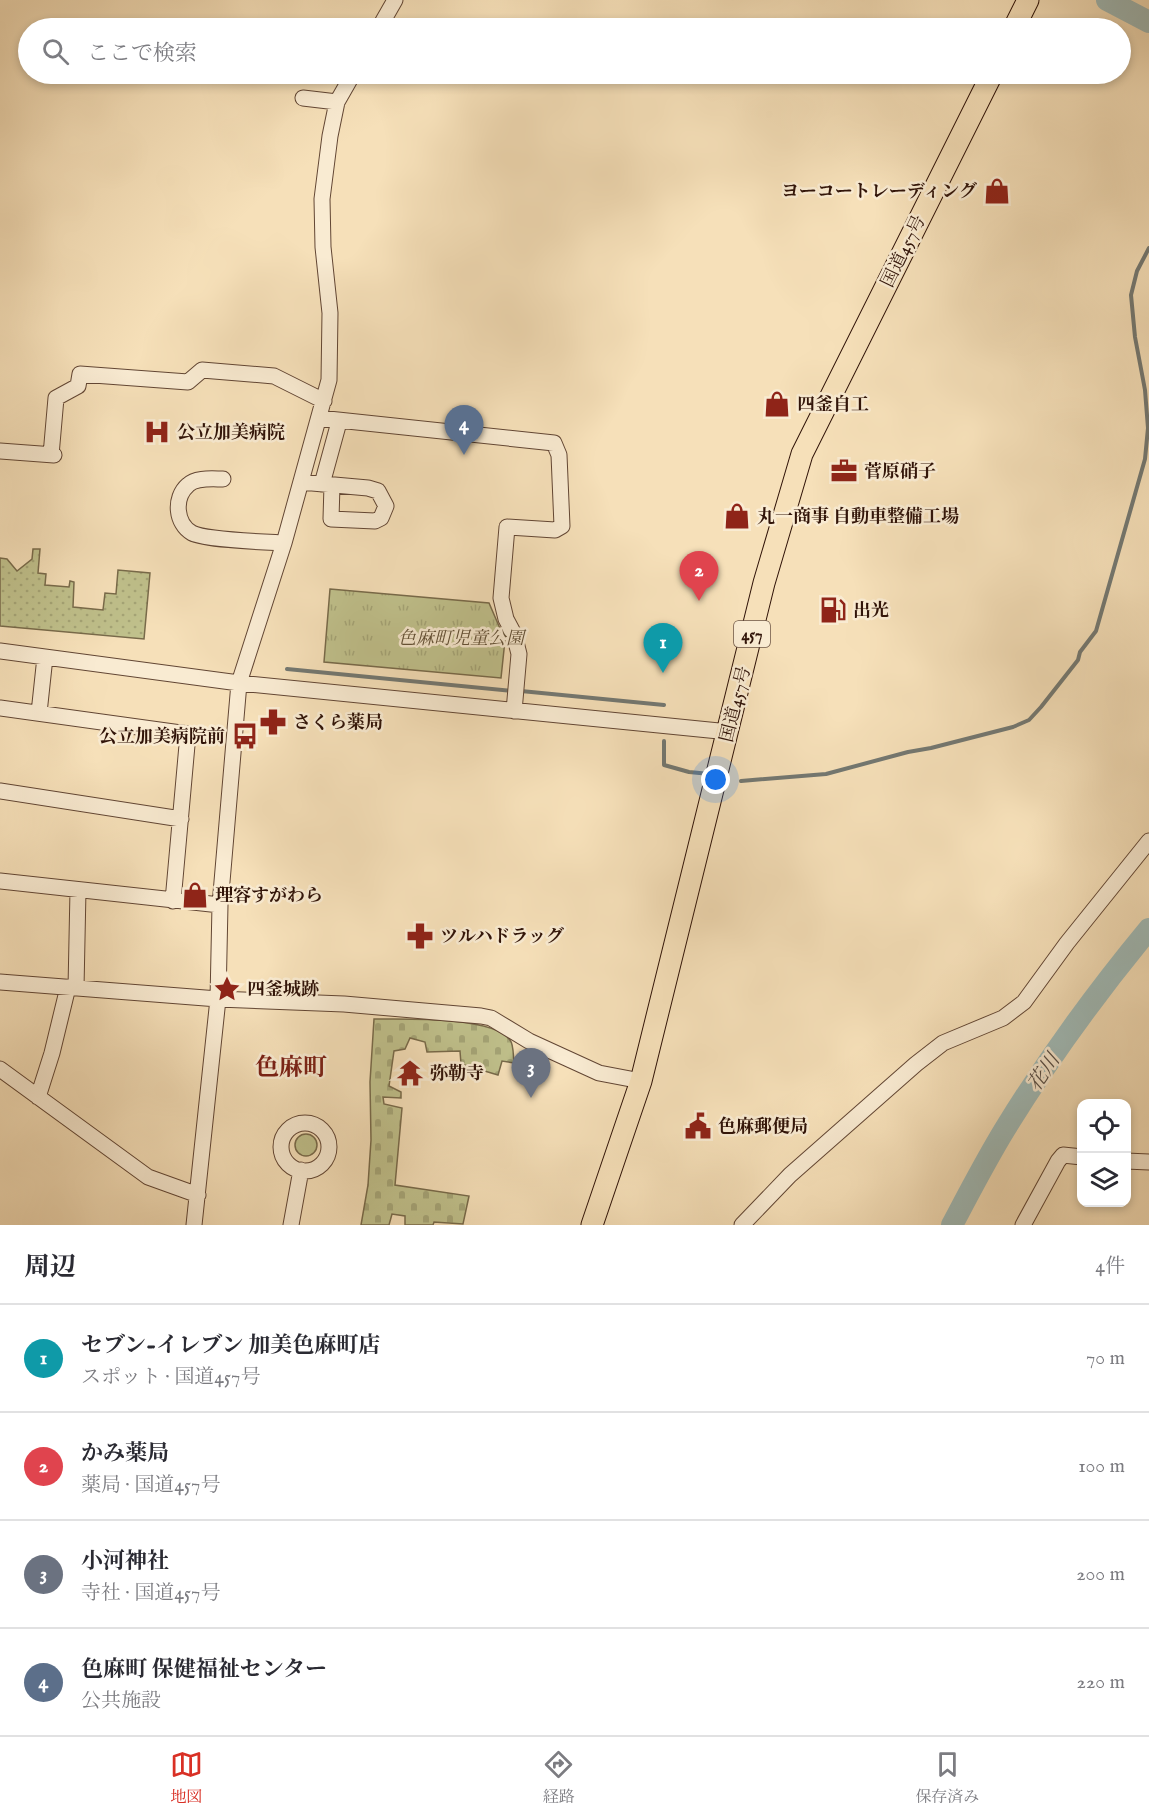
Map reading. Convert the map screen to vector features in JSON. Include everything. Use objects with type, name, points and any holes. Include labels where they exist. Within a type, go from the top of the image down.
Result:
[{"type":"highway","points":[[1019,18],[1028,0]]},
{"type":"highway","name":"国道457号","points":[[592,1225],[641,1082],[764,583],[802,454],[987,84]]},
{"type":"street","points":[[385,18],[395,0]]},
{"type":"street","points":[[194,1225],[219,999],[220,905],[239,683],[284,543],[329,380],[330,314],[323,247],[322,199],[337,102],[347,84]]},
{"type":"street","points":[[303,98],[337,102]]},
{"type":"street","points":[[0,451],[53,455],[56,398],[78,386],[80,374],[188,382],[202,370],[274,376],[324,401]]},
{"type":"street","points":[[319,418],[339,422],[554,443],[560,455],[562,526],[555,530],[507,527],[501,598],[519,654],[515,698]]},
{"type":"street","points":[[301,482],[327,484],[339,422]]},
{"type":"street","points":[[223,478],[201,480],[188,485],[178,500],[183,525],[193,534],[284,543]]},
{"type":"street","points":[[0,651],[239,683],[515,698],[729,732]]},
{"type":"street","points":[[39,713],[45,657]]},
{"type":"street","points":[[0,708],[188,734],[173,901]]},
{"type":"street","points":[[0,791],[181,819]]},
{"type":"street","points":[[742,1225],[790,1175],[916,1064],[943,1043],[1003,1018],[1024,1002],[1067,943],[1149,841]]},
{"type":"street","points":[[0,881],[220,905]]},
{"type":"street","points":[[38,1097],[72,988],[78,890]]},
{"type":"street","points":[[0,981],[219,999],[344,1004],[481,1016],[491,1018],[559,1056],[599,1073],[641,1082]]},
{"type":"street","points":[[0,1069],[148,1177],[198,1195]]},
{"type":"street","points":[[1023,1225],[1058,1161],[1063,1155],[1077,1156]]},
{"type":"street","points":[[1131,1161],[1149,1162]]},
{"type":"street","points":[[291,1225],[301,1170]]},
{"type":"green space","points":[[33,549],[40,549],[38,573],[46,574],[45,585],[69,587],[70,581],[74,582],[73,607],[103,610],[105,593],[116,594],[118,570],[150,573],[144,639],[0,626],[0,558],[7,559],[17,571],[32,559]]},
{"type":"green space","name":"色麻町児童公園","points":[[330,589],[489,603],[505,640],[501,678],[324,662]]},
{"type":"green space","points":[[374,1019],[425,1019],[467,1023],[501,1032],[511,1042],[514,1063],[502,1061],[498,1075],[461,1064],[460,1051],[427,1052],[425,1042],[410,1038],[405,1049],[394,1051],[389,1086],[401,1092],[401,1098],[383,1097],[384,1104],[402,1108],[395,1185],[469,1196],[463,1224],[434,1222],[433,1225],[405,1225],[405,1216],[392,1214],[389,1225],[361,1225],[368,1185],[371,1140],[370,1082]]},
{"type":"green space","points":[[306,1134],[314,1137],[317,1145],[314,1153],[306,1156],[298,1153],[295,1145],[298,1137]]},
{"type":"waterway","points":[[1107,0],[1149,22]]},
{"type":"waterway","points":[[741,781],[826,774],[1013,727],[1029,720],[1078,660],[1080,652],[1096,631],[1145,459],[1148,428],[1145,390],[1135,337],[1131,295],[1137,271],[1149,248]]},
{"type":"waterway","points":[[287,669],[513,691]]},
{"type":"waterway","points":[[521,691],[664,705]]},
{"type":"waterway","points":[[664,741],[664,765],[689,772],[710,774]]},
{"type":"waterway","name":"花川","points":[[952,1225],[998,1141],[1038,1077],[1091,1002],[1149,929]]},
{"type":"place","name":"ヨーコートレーディング","points":[[997,191]]},
{"type":"place","name":"四釜自工","points":[[777,404]]},
{"type":"place","name":"公立加美病院","points":[[157,432]]},
{"type":"place","name":"色麻町 保健福祉センター","points":[[464,455]]},
{"type":"place","name":"菅原硝子","points":[[844,471]]},
{"type":"place","name":"丸一商事 自動車整備工場","points":[[737,516]]},
{"type":"place","name":"かみ薬局","points":[[699,601]]},
{"type":"place","name":"出光","points":[[833,610]]},
{"type":"place","name":"セブン-イレブン 加美色麻町店","points":[[663,673]]},
{"type":"place","name":"さくら薬局","points":[[273,722]]},
{"type":"place","name":"公立加美病院前","points":[[245,736]]},
{"type":"place","name":"理容すがわら","points":[[195,895]]},
{"type":"place","name":"ツルハドラッグ","points":[[420,936]]},
{"type":"place","name":"四釜城跡","points":[[227,989]]},
{"type":"place","name":"弥勒寺","points":[[410,1073]]},
{"type":"place","name":"小河神社","points":[[531,1098]]},
{"type":"place","name":"色麻郵便局","points":[[698,1126]]},
{"type":"district","name":"色麻町","points":[[291,1067]]}]
